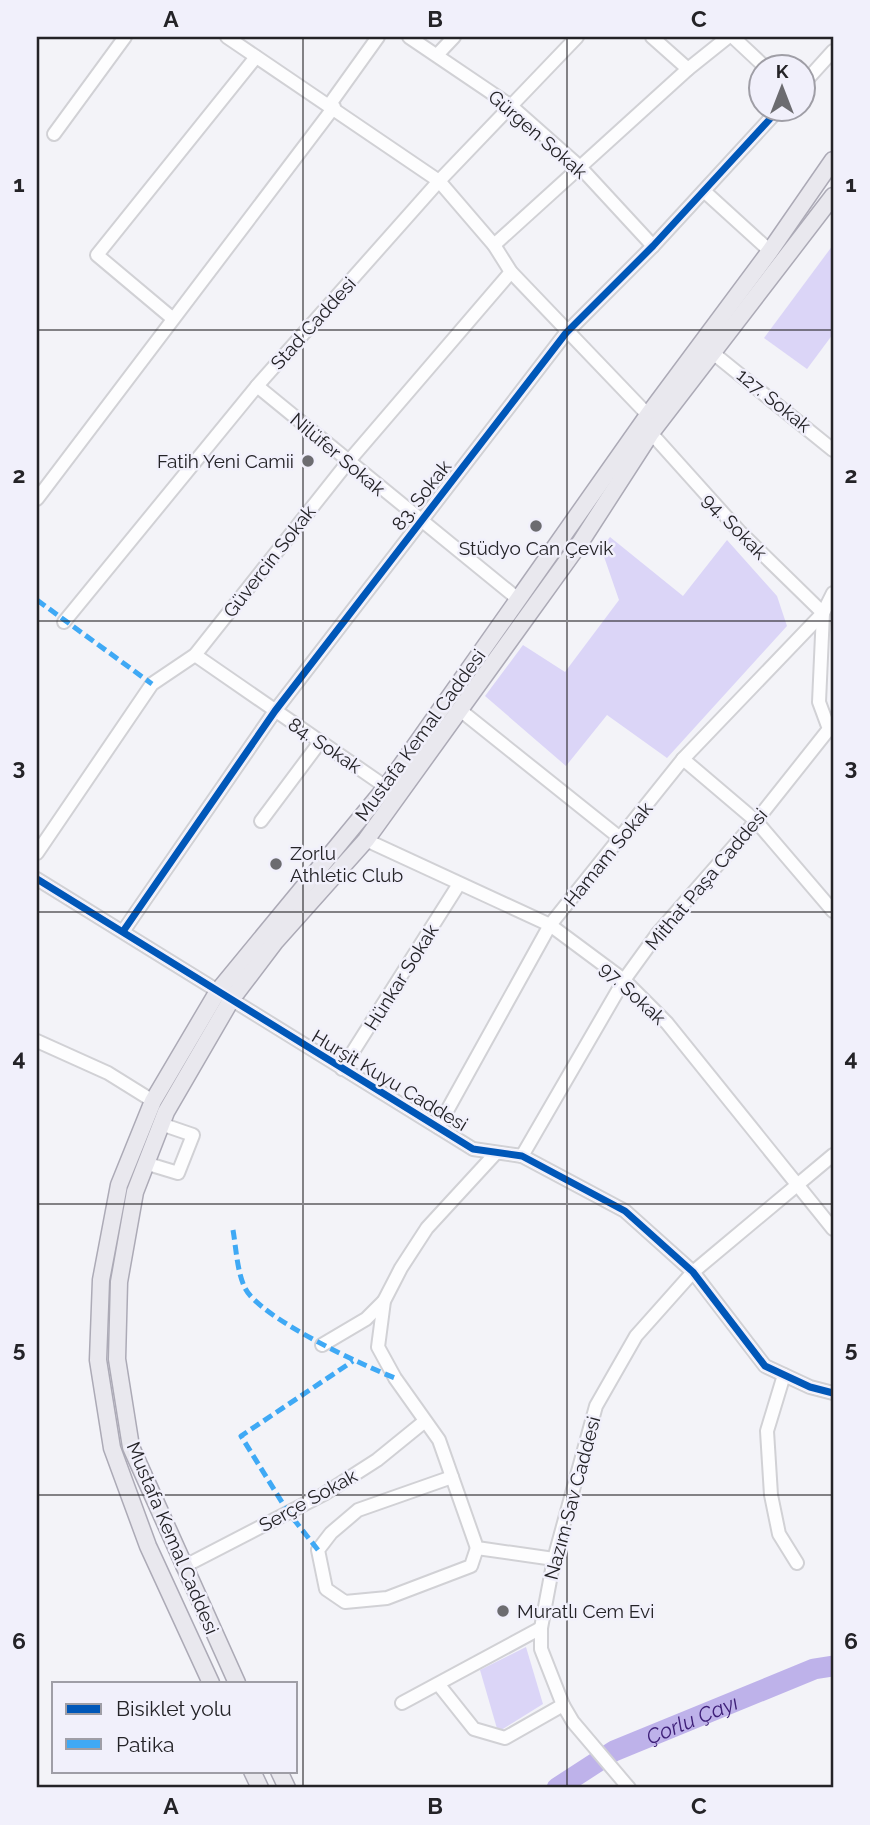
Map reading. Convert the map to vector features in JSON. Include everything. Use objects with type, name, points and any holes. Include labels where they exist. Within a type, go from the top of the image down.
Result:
[{"type":"main road","name":"Mustafa Kemal Caddesi","points":[[211,1682],[148,1546],[112,1448],[98,1360],[101,1280],[119,1185],[153,1101],[224,995],[386,786],[565,531],[771,251],[833,160]]},
{"type":"main road","name":"Mustafa Kemal Caddesi","points":[[237,1682],[131,1447],[117,1359],[119,1282],[135,1192],[145,1163],[161,1124],[224,995],[366,839],[580,543],[652,433],[832,200]]},
{"type":"main road","points":[[648,415],[652,433]]},
{"type":"main road","points":[[565,531],[580,543]]},
{"type":"main road","points":[[503,621],[517,631]]},
{"type":"main road","points":[[252,1772],[260,1788]]},
{"type":"main road","points":[[279,1772],[287,1788]]},
{"type":"street","points":[[54,134],[125,37]]},
{"type":"street","points":[[227,37],[439,181],[494,245],[511,272],[648,415]]},
{"type":"street","points":[[37,499],[332,106],[378,37]]},
{"type":"street","name":"Gürgen Sokak","points":[[409,37],[511,106],[580,167],[653,246]]},
{"type":"street","points":[[437,55],[454,37]]},
{"type":"street","name":"Stad Caddesi","points":[[64,622],[257,386],[439,181],[577,37]]},
{"type":"street","points":[[652,37],[688,69]]},
{"type":"street","points":[[494,245],[688,69],[730,37],[748,52]]},
{"type":"street","points":[[818,67],[833,51]]},
{"type":"street","points":[[172,318],[97,255],[256,57]]},
{"type":"street","name":"83. Sokak","points":[[124,930],[275,710],[566,332],[653,246],[767,122]]},
{"type":"street","points":[[704,191],[771,251]]},
{"type":"street","name":"Güvercin Sokak","points":[[37,853],[152,684],[195,655],[348,462],[511,272]]},
{"type":"street","name":"127. Sokak","points":[[713,353],[833,450]]},
{"type":"street","name":"Nilüfer Sokak","points":[[257,386],[518,599]]},
{"type":"street","name":"94. Sokak","points":[[652,433],[740,532],[829,605]]},
{"type":"street","name":"Mithat Paşa Caddesi","points":[[522,1156],[624,980],[658,933],[831,731],[819,702],[829,605]]},
{"type":"street","name":"Hamam Sokak","points":[[438,1127],[550,925],[683,759],[829,605]]},
{"type":"street","name":"84. Sokak","points":[[195,655],[386,786]]},
{"type":"street","points":[[460,710],[620,838]]},
{"type":"street","points":[[261,821],[320,742]]},
{"type":"street","points":[[683,759],[756,821],[833,911]]},
{"type":"street","name":"97. Sokak","points":[[366,839],[550,925],[624,980],[667,1023],[833,1229]]},
{"type":"street","name":"Hurşit Kuyu Caddesi","points":[[37,879],[124,930],[473,1149],[522,1156],[625,1211],[694,1272],[765,1366],[810,1387],[833,1392]]},
{"type":"street","name":"Hünkar Sokak","points":[[342,1069],[459,884]]},
{"type":"street","points":[[37,1041],[108,1073],[153,1101]]},
{"type":"street","points":[[145,1163],[178,1173],[194,1135],[161,1124]]},
{"type":"street","points":[[322,1345],[366,1319],[384,1301],[427,1228],[496,1153]]},
{"type":"street","name":"Nazım Sav Caddesi","points":[[629,1788],[573,1722],[562,1705],[541,1649],[541,1628],[554,1559],[596,1406],[636,1336],[694,1272],[833,1155]]},
{"type":"street","points":[[384,1301],[378,1347],[439,1440],[477,1548],[471,1566],[387,1598],[345,1602],[326,1590],[318,1550],[331,1533],[358,1510],[452,1477]]},
{"type":"street","points":[[784,1375],[767,1431],[771,1495],[779,1534],[797,1563]]},
{"type":"street","name":"Serçe Sokak","points":[[183,1567],[324,1494],[377,1460],[425,1420]]},
{"type":"street","points":[[477,1548],[554,1559]]},
{"type":"street","points":[[402,1703],[541,1628]]},
{"type":"street","points":[[439,1685],[474,1729],[505,1738],[562,1705]]},
{"type":"shaded area","points":[[833,245],[833,334],[807,369],[764,338]]},
{"type":"shaded area","points":[[610,537],[683,596],[727,540],[777,596],[787,626],[667,758],[607,715],[566,766],[485,696],[523,645],[565,672],[619,600],[601,548]]},
{"type":"shaded area","points":[[526,1647],[543,1704],[498,1732],[480,1670]]},
{"type":"waterway","name":"Çorlu Çayı","points":[[557,1788],[614,1751],[814,1669],[833,1666]]},
{"type":"marked path","points":[[37,600],[152,684]]},
{"type":"marked path","points":[[233,1230],[242,1282],[254,1300],[313,1339],[395,1378]]},
{"type":"marked path","points":[[318,1550],[288,1512],[241,1436],[353,1361]]},
{"type":"cycle path","points":[[124,930],[275,711],[566,333],[653,246],[767,122]]},
{"type":"cycle path","points":[[37,879],[473,1149],[522,1156],[625,1211],[693,1272],[765,1366],[810,1387],[833,1393]]},
{"type":"place","name":"Fatih Yeni Camii","points":[[308,461]]},
{"type":"place","name":"Stüdyo Can Çevik","points":[[536,526]]},
{"type":"place","name":"Zorlu Athletic Club","points":[[276,864]]},
{"type":"place","name":"Muratlı Cem Evi","points":[[503,1611]]}]
